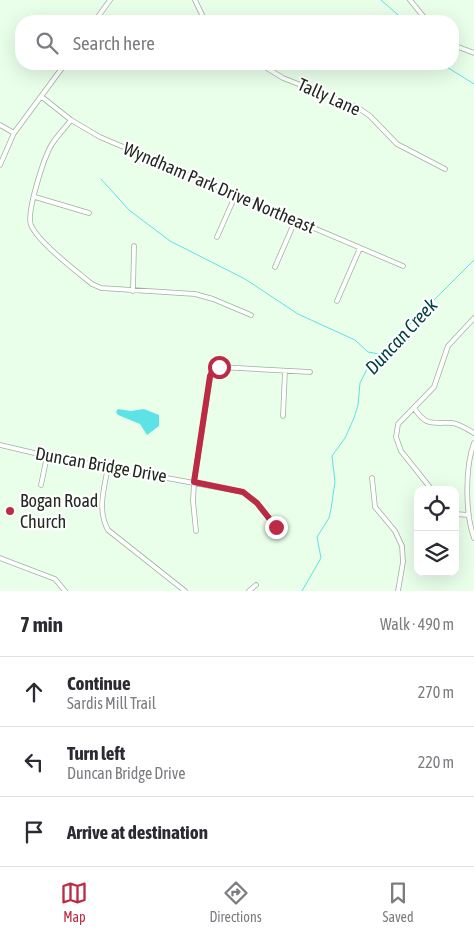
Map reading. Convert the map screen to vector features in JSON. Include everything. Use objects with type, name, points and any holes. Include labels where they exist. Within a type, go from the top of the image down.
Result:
[{"type":"street","points":[[99,15],[110,0]]},
{"type":"street","points":[[195,0],[202,15]]},
{"type":"street","points":[[410,0],[422,15]]},
{"type":"street","points":[[459,47],[474,53]]},
{"type":"street","points":[[0,165],[14,133],[61,70]]},
{"type":"street","name":"Tally Lane","points":[[270,70],[283,78],[357,107],[370,116],[397,144],[445,168]]},
{"type":"street","name":"Wyndham Park Drive Northeast","points":[[42,97],[71,120],[100,137],[403,266]]},
{"type":"street","points":[[71,120],[52,144],[31,204],[30,223],[36,234],[92,284],[100,288],[195,294],[213,299],[250,315]]},
{"type":"street","points":[[0,125],[14,133]]},
{"type":"street","points":[[217,237],[236,194]]},
{"type":"street","points":[[35,197],[90,213]]},
{"type":"street","points":[[275,267],[295,221]]},
{"type":"street","points":[[132,291],[134,246]]},
{"type":"street","points":[[337,301],[360,248]]},
{"type":"street","points":[[429,486],[401,451],[396,437],[398,424],[434,387],[448,346],[474,318]]},
{"type":"street","points":[[196,531],[193,501],[194,482],[210,376],[214,369],[310,372]]},
{"type":"street","points":[[283,416],[285,371]]},
{"type":"street","points":[[414,408],[420,416],[431,424],[453,423],[474,432]]},
{"type":"street","points":[[474,443],[469,462],[469,515],[474,538]]},
{"type":"street","name":"Duncan Bridge Drive","points":[[0,445],[47,456],[243,492],[257,503],[276,527]]},
{"type":"street","points":[[41,486],[47,456]]},
{"type":"street","points":[[108,467],[102,505],[104,523],[108,530],[186,591]]},
{"type":"street","points":[[372,478],[375,507],[396,531],[402,546],[403,562],[398,591]]},
{"type":"street","points":[[459,514],[469,515]]},
{"type":"street","points":[[0,558],[55,579],[65,591]]},
{"type":"street","points":[[248,591],[256,585]]},
{"type":"water","points":[[118,409],[131,411],[144,409],[159,415],[159,426],[147,435],[140,424],[118,415],[116,412]]},
{"type":"waterway","points":[[381,0],[398,15]]},
{"type":"waterway","points":[[452,70],[474,84]]},
{"type":"waterway","points":[[101,179],[129,210],[170,241],[245,279],[298,314],[355,340],[368,352],[379,354]]},
{"type":"waterway","name":"Duncan Creek","points":[[302,591],[321,558],[317,537],[329,518],[331,509],[335,482],[332,456],[345,438],[354,418],[358,405],[360,383],[369,365],[474,260]]},
{"type":"place","name":"Bogan Road Church","points":[[10,511]]},
{"type":"route","points":[[219,367],[214,369],[210,376],[194,482],[243,492],[257,503],[276,527]]}]
